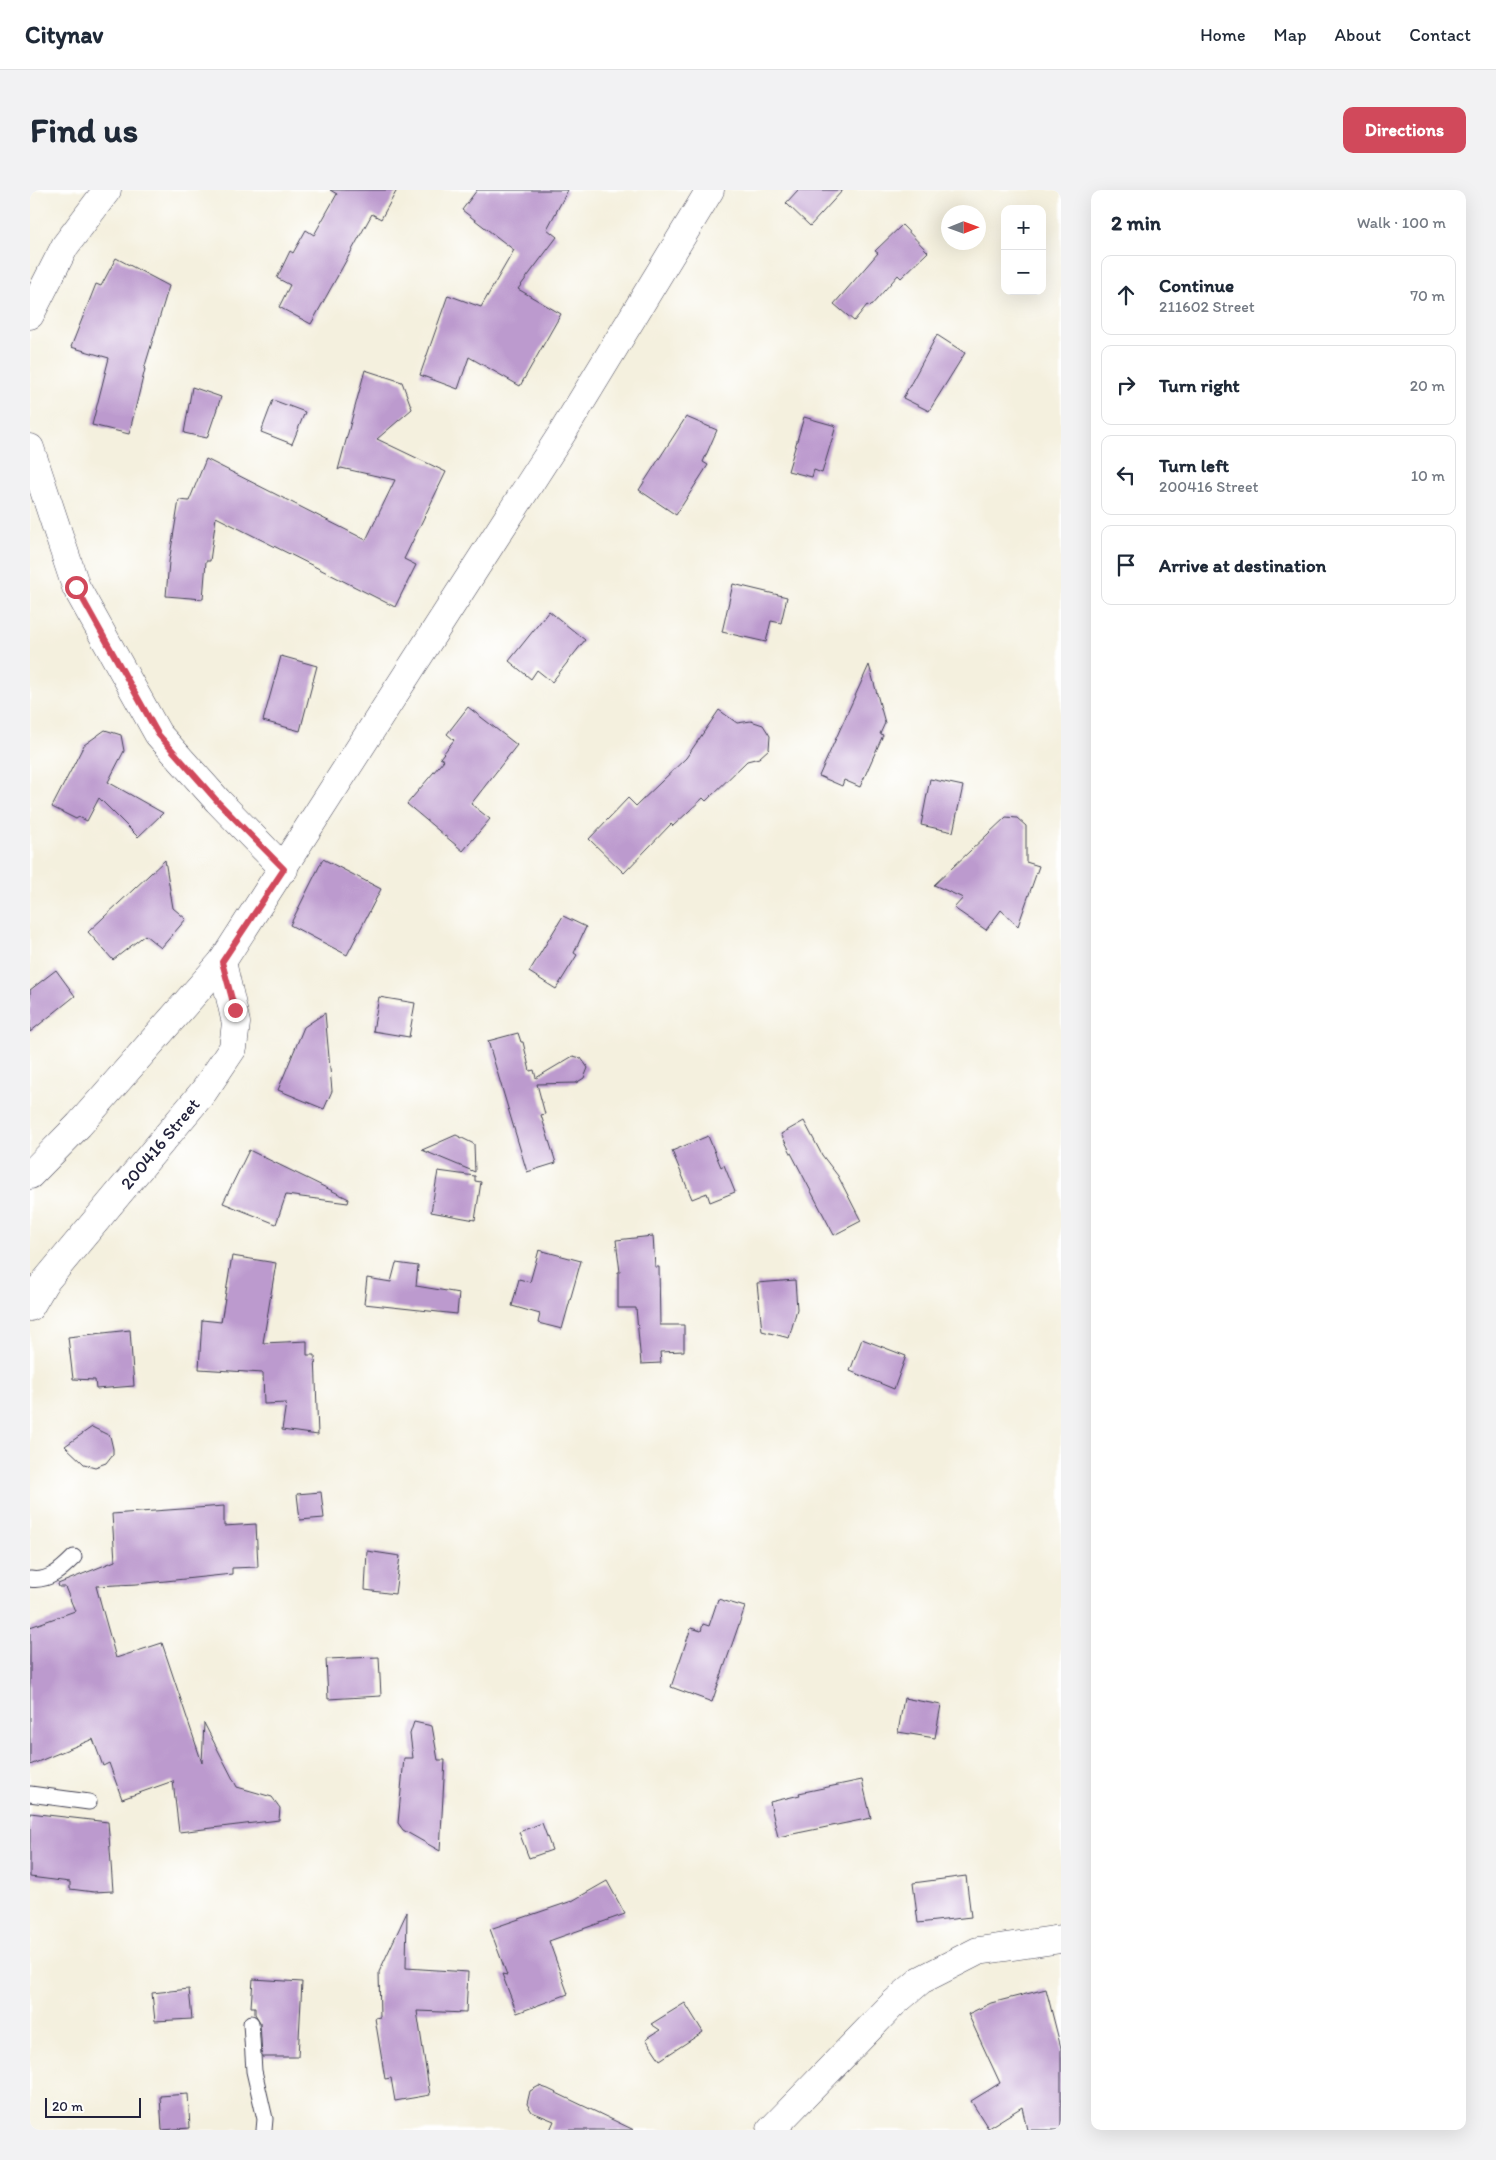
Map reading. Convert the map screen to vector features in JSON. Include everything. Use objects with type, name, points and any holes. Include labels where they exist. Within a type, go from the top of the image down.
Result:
[{"type":"street","points":[[30,315],[65,246],[107,190]]},
{"type":"street","points":[[30,1175],[79,1125],[222,962],[284,869],[561,435],[710,190]]},
{"type":"street","points":[[30,448],[76,587],[158,734],[218,802],[284,869]]},
{"type":"street","name":"200416 Street","points":[[30,1307],[44,1283],[204,1091],[233,1048],[236,1023],[222,962]]},
{"type":"street","points":[[771,2130],[894,2003],[922,1980],[978,1951],[1061,1939]]},
{"type":"lane","points":[[30,1579],[37,1580],[59,1572],[74,1557]]},
{"type":"lane","points":[[30,1794],[89,1802]]},
{"type":"lane","points":[[251,2023],[254,2072],[265,2119],[264,2130]]},
{"type":"building","points":[[330,190],[397,190],[381,219],[372,214],[311,324],[279,307],[290,285],[277,278],[290,251],[293,253],[306,230],[314,235],[337,194]]},
{"type":"building","points":[[477,190],[568,190],[547,229],[557,237],[518,289],[561,314],[520,386],[469,357],[458,389],[420,375],[448,295],[481,307],[514,250],[462,210]]},
{"type":"building","points":[[798,190],[843,190],[810,226],[786,203]]},
{"type":"building","points":[[902,225],[928,252],[901,278],[898,275],[870,307],[867,305],[854,321],[834,304],[878,253],[875,251]]},
{"type":"building","points":[[116,258],[169,286],[144,369],[129,434],[92,425],[109,358],[71,347],[96,284],[101,286]]},
{"type":"building","points":[[937,335],[965,353],[929,411],[903,398]]},
{"type":"building","points":[[365,370],[402,382],[412,409],[377,439],[446,472],[404,559],[416,565],[395,607],[216,517],[210,561],[206,561],[203,599],[166,596],[169,562],[179,500],[189,501],[206,459],[366,540],[395,480],[341,468],[338,470]]},
{"type":"building","points":[[192,387],[221,397],[207,438],[184,433]]},
{"type":"building","points":[[273,400],[305,412],[292,444],[261,432]]},
{"type":"building","points":[[686,417],[717,430],[703,462],[708,465],[676,515],[639,490]]},
{"type":"building","points":[[804,417],[836,426],[822,473],[814,470],[812,477],[788,471]]},
{"type":"building","points":[[733,584],[787,597],[781,623],[771,621],[766,642],[722,632]]},
{"type":"building","points":[[549,611],[585,640],[552,682],[537,670],[531,679],[509,661]]},
{"type":"building","points":[[281,656],[317,666],[300,731],[263,721]]},
{"type":"building","points":[[869,665],[885,723],[880,734],[883,735],[860,787],[844,780],[842,786],[819,776]]},
{"type":"building","points":[[468,707],[517,745],[471,804],[490,819],[463,851],[407,804],[444,760],[440,758],[454,740],[447,734]]},
{"type":"building","points":[[719,710],[737,723],[751,721],[763,725],[770,736],[769,749],[759,758],[747,761],[706,801],[703,798],[673,826],[671,824],[624,873],[589,839],[628,798],[636,806],[686,758]]},
{"type":"building","points":[[105,730],[121,735],[124,751],[108,782],[163,813],[138,837],[99,798],[87,821],[79,817],[76,819],[52,807],[84,745]]},
{"type":"building","points":[[930,779],[963,786],[953,832],[921,825]]},
{"type":"building","points":[[1006,817],[1017,818],[1026,826],[1026,862],[1039,866],[1018,926],[1001,910],[986,930],[954,908],[963,898],[934,885]]},
{"type":"building","points":[[323,859],[381,889],[347,955],[290,925]]},
{"type":"building","points":[[165,860],[173,908],[186,919],[161,948],[145,935],[113,960],[88,932]]},
{"type":"building","points":[[563,916],[586,927],[574,953],[577,955],[556,989],[529,972]]},
{"type":"building","points":[[56,970],[75,996],[30,1032],[30,990]]},
{"type":"building","points":[[379,997],[415,1003],[409,1037],[373,1031]]},
{"type":"building","points":[[325,1013],[332,1091],[324,1109],[278,1090],[304,1027]]},
{"type":"building","points":[[518,1033],[521,1042],[523,1042],[530,1071],[534,1070],[536,1078],[573,1056],[581,1058],[588,1068],[584,1078],[576,1083],[537,1084],[545,1114],[541,1115],[556,1163],[527,1172],[488,1041]]},
{"type":"building","points":[[804,1121],[822,1155],[838,1176],[861,1221],[834,1235],[781,1134]]},
{"type":"building","points":[[456,1135],[474,1144],[475,1172],[422,1150]]},
{"type":"building","points":[[708,1136],[721,1167],[724,1165],[735,1192],[710,1202],[707,1193],[692,1199],[672,1151]]},
{"type":"building","points":[[249,1150],[349,1199],[348,1203],[286,1195],[276,1224],[223,1203]]},
{"type":"building","points":[[438,1171],[475,1176],[475,1181],[481,1182],[475,1220],[431,1212]]},
{"type":"building","points":[[653,1236],[655,1267],[659,1267],[660,1325],[684,1325],[684,1351],[660,1352],[661,1363],[641,1364],[636,1308],[618,1308],[618,1272],[620,1272],[616,1240]]},
{"type":"building","points":[[539,1250],[581,1261],[562,1329],[538,1323],[540,1314],[512,1306],[519,1279],[530,1282]]},
{"type":"building","points":[[232,1256],[276,1263],[263,1343],[307,1341],[307,1355],[315,1355],[318,1435],[282,1430],[286,1403],[264,1404],[263,1373],[199,1369],[202,1320],[221,1322]]},
{"type":"building","points":[[396,1263],[418,1266],[416,1286],[459,1293],[457,1314],[364,1304],[367,1278],[391,1282]]},
{"type":"building","points":[[795,1280],[797,1309],[789,1338],[762,1331],[757,1283]]},
{"type":"building","points":[[130,1330],[134,1386],[96,1389],[95,1380],[73,1379],[68,1337]]},
{"type":"building","points":[[862,1339],[906,1356],[894,1389],[850,1371]]},
{"type":"building","points":[[92,1427],[110,1436],[113,1449],[113,1454],[106,1463],[95,1467],[84,1464],[65,1446]]},
{"type":"building","points":[[321,1492],[324,1518],[300,1520],[297,1494]]},
{"type":"building","points":[[224,1506],[224,1526],[256,1524],[258,1567],[232,1568],[232,1574],[137,1584],[96,1586],[116,1658],[162,1643],[202,1763],[204,1723],[237,1787],[272,1797],[280,1808],[279,1820],[179,1832],[173,1781],[122,1799],[109,1763],[103,1766],[93,1739],[30,1765],[30,1627],[75,1611],[65,1587],[59,1587],[58,1584],[115,1561],[112,1514]]},
{"type":"building","points":[[367,1551],[400,1556],[395,1594],[365,1590]]},
{"type":"building","points":[[718,1599],[745,1607],[712,1702],[671,1687],[691,1628],[701,1631],[703,1624],[709,1626]]},
{"type":"building","points":[[379,1657],[381,1696],[328,1699],[326,1659]]},
{"type":"building","points":[[904,1698],[941,1705],[935,1738],[898,1732]]},
{"type":"building","points":[[414,1722],[432,1726],[438,1760],[445,1760],[440,1851],[403,1830],[398,1823],[404,1758],[413,1758],[410,1734]]},
{"type":"building","points":[[862,1780],[871,1818],[778,1837],[770,1802],[800,1795],[799,1793]]},
{"type":"building","points":[[30,1813],[108,1822],[113,1891],[94,1892],[70,1889],[70,1882],[30,1877]]},
{"type":"building","points":[[542,1823],[552,1850],[529,1858],[519,1832]]},
{"type":"building","points":[[966,1876],[971,1917],[918,1923],[913,1883]]},
{"type":"building","points":[[607,1881],[625,1914],[549,1941],[568,1994],[517,2013],[502,1974],[507,1975],[490,1929],[572,1901]]},
{"type":"building","points":[[407,1912],[406,1968],[468,1972],[466,2013],[417,2011],[430,2095],[395,2101],[391,2078],[385,2079],[375,2018],[380,2017],[379,1972]]},
{"type":"building","points":[[253,1979],[302,1982],[298,2057],[262,2057],[260,2022],[255,2014],[255,2007],[251,2007]]},
{"type":"building","points":[[189,1989],[192,2019],[155,2021],[152,1993]]},
{"type":"building","points":[[1046,1989],[1061,2048],[1061,2130],[1027,2130],[1022,2107],[988,2128],[971,2101],[1000,2083],[968,2014],[991,2003]]},
{"type":"building","points":[[685,2003],[703,2032],[660,2060],[646,2039],[660,2030],[651,2024]]},
{"type":"building","points":[[539,2086],[634,2130],[550,2130],[554,2121],[532,2112],[527,2104],[530,2091]]},
{"type":"building","points":[[188,2094],[190,2128],[162,2130],[160,2096]]},
{"type":"route","points":[[76,587],[158,734],[218,802],[284,869],[222,962],[235,1010]]}]
